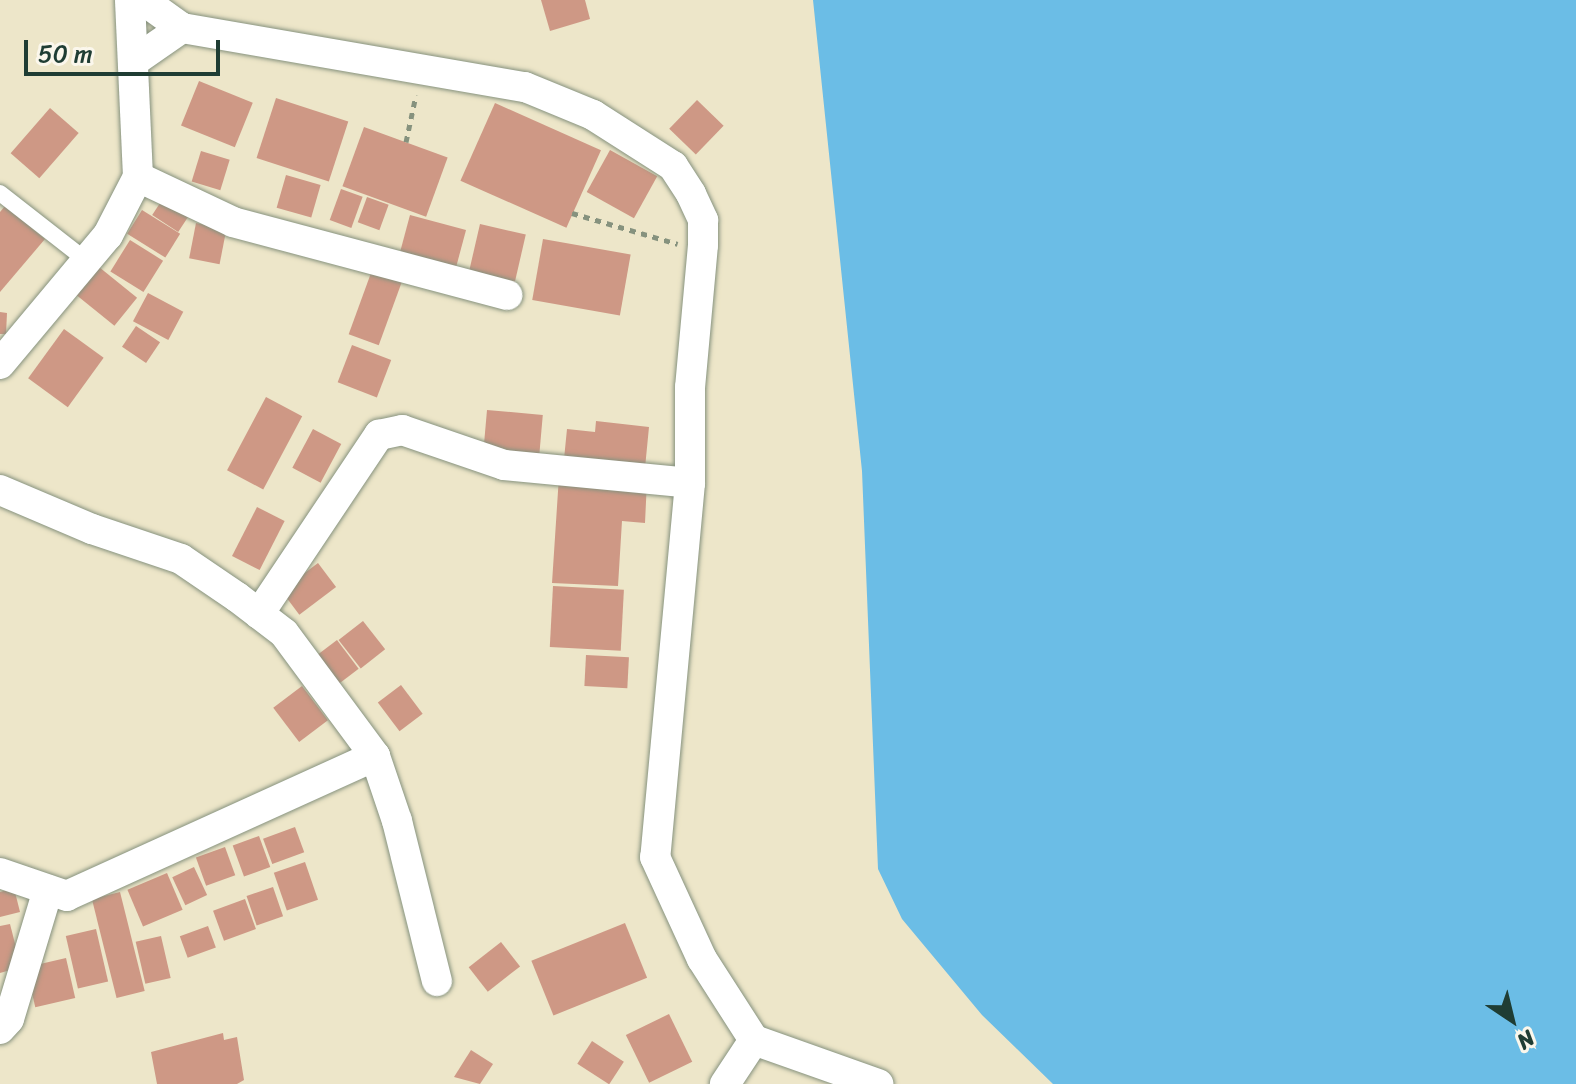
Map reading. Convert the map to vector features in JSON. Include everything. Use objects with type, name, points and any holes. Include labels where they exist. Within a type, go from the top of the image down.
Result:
[{"type":"street","points":[[0,364],[108,235],[138,177],[130,0]]},
{"type":"street","points":[[143,0],[182,28],[422,66],[525,87],[593,115],[673,166],[703,220],[703,245],[690,387],[690,483],[655,857],[702,959],[754,1040],[878,1084]]},
{"type":"street","points":[[133,62],[182,28]]},
{"type":"street","points":[[138,177],[233,222],[507,295]]},
{"type":"street","points":[[259,614],[379,435],[402,430],[504,465],[690,483]]},
{"type":"street","points":[[0,490],[92,529],[181,559],[284,633],[375,756],[397,821],[437,981]]},
{"type":"street","points":[[0,873],[67,896],[375,756]]},
{"type":"street","points":[[0,1029],[9,1019],[48,890]]},
{"type":"street","points":[[725,1084],[754,1040]]},
{"type":"lane","points":[[0,193],[87,261]]},
{"type":"path","points":[[406,142],[422,66]]},
{"type":"path","points":[[572,213],[657,238],[703,245]]},
{"type":"water","points":[[813,0],[1576,0],[1576,1084],[1053,1084],[982,1015],[902,919],[878,869],[862,471]]},
{"type":"building","points":[[541,0],[585,0],[590,19],[550,31]]},
{"type":"building","points":[[199,81],[253,103],[235,147],[181,126]]},
{"type":"building","points":[[276,98],[348,121],[329,181],[257,158]]},
{"type":"building","points":[[697,100],[724,126],[696,154],[669,129]]},
{"type":"building","points":[[495,103],[601,150],[566,228],[460,181]]},
{"type":"building","points":[[50,108],[79,133],[39,178],[11,153]]},
{"type":"building","points":[[364,127],[448,157],[426,217],[342,186]]},
{"type":"building","points":[[610,150],[657,176],[634,218],[587,192]]},
{"type":"building","points":[[201,151],[230,160],[220,190],[192,182]]},
{"type":"building","points":[[286,175],[321,185],[311,218],[277,208]]},
{"type":"building","points":[[341,189],[363,197],[351,228],[330,220]]},
{"type":"building","points":[[367,197],[389,205],[379,230],[358,222]]},
{"type":"building","points":[[162,200],[188,217],[178,232],[152,215]]},
{"type":"building","points":[[5,206],[45,239],[0,292],[0,212]]},
{"type":"building","points":[[142,210],[180,234],[165,258],[127,234]]},
{"type":"building","points":[[410,215],[466,230],[454,274],[398,259]]},
{"type":"building","points":[[196,223],[226,229],[220,264],[189,258]]},
{"type":"building","points":[[480,224],[526,235],[514,286],[468,276]]},
{"type":"building","points":[[543,239],[631,254],[620,316],[532,300]]},
{"type":"building","points":[[130,240],[163,261],[143,292],[110,271]]},
{"type":"building","points":[[375,262],[405,273],[379,345],[349,334]]},
{"type":"building","points":[[99,267],[137,298],[114,326],[76,295]]},
{"type":"building","points":[[148,293],[183,312],[168,340],[133,321]]},
{"type":"building","points":[[0,312],[7,313],[6,334],[0,334]]},
{"type":"building","points":[[136,326],[160,342],[146,363],[122,347]]},
{"type":"building","points":[[64,329],[104,358],[68,407],[28,378]]},
{"type":"building","points":[[352,345],[391,360],[377,397],[338,382]]},
{"type":"building","points":[[266,397],[302,416],[263,490],[227,470]]},
{"type":"building","points":[[487,410],[543,415],[539,454],[484,449]]},
{"type":"building","points":[[596,421],[649,427],[645,468],[564,459],[567,429],[595,432]]},
{"type":"building","points":[[313,429],[341,444],[321,483],[292,468]]},
{"type":"building","points":[[559,476],[647,481],[645,523],[622,521],[618,586],[552,583]]},
{"type":"building","points":[[257,507],[285,521],[260,570],[232,556]]},
{"type":"building","points":[[318,563],[336,587],[299,615],[281,591]]},
{"type":"building","points":[[553,586],[624,590],[621,651],[550,647]]},
{"type":"building","points":[[363,621],[385,649],[361,668],[339,640]]},
{"type":"building","points":[[337,640],[359,669],[338,684],[316,656]]},
{"type":"building","points":[[586,655],[629,657],[627,688],[584,686]]},
{"type":"building","points":[[401,685],[423,714],[400,731],[378,702]]},
{"type":"building","points":[[302,686],[328,720],[299,742],[273,708]]},
{"type":"building","points":[[295,827],[304,852],[272,864],[263,839]]},
{"type":"building","points":[[259,836],[270,867],[244,877],[233,846]]},
{"type":"building","points":[[225,847],[235,875],[206,886],[196,858]]},
{"type":"building","points":[[305,862],[318,900],[287,911],[274,873]]},
{"type":"building","points":[[194,867],[207,895],[185,905],[172,877]]},
{"type":"building","points":[[167,873],[183,910],[143,927],[127,890]]},
{"type":"building","points":[[273,887],[283,916],[257,925],[247,896]]},
{"type":"building","points":[[14,888],[20,912],[0,917],[0,892]]},
{"type":"building","points":[[120,892],[145,991],[117,998],[92,899]]},
{"type":"building","points":[[245,899],[256,929],[224,941],[213,911]]},
{"type":"building","points":[[625,923],[647,978],[553,1016],[531,961]]},
{"type":"building","points":[[10,924],[21,967],[0,973],[0,926]]},
{"type":"building","points":[[208,926],[216,948],[188,958],[180,936]]},
{"type":"building","points":[[96,929],[108,982],[78,989],[66,936]]},
{"type":"building","points":[[161,936],[171,978],[145,984],[136,942]]},
{"type":"building","points":[[501,942],[520,966],[488,992],[469,967]]},
{"type":"building","points":[[66,958],[75,998],[35,1007],[26,967]]},
{"type":"building","points":[[669,1014],[692,1062],[649,1083],[626,1035]]},
{"type":"building","points":[[223,1033],[224,1040],[237,1037],[244,1080],[237,1084],[157,1084],[151,1052]]},
{"type":"building","points":[[592,1041],[624,1062],[609,1084],[577,1064]]},
{"type":"building","points":[[471,1050],[493,1064],[480,1084],[454,1077]]}]
